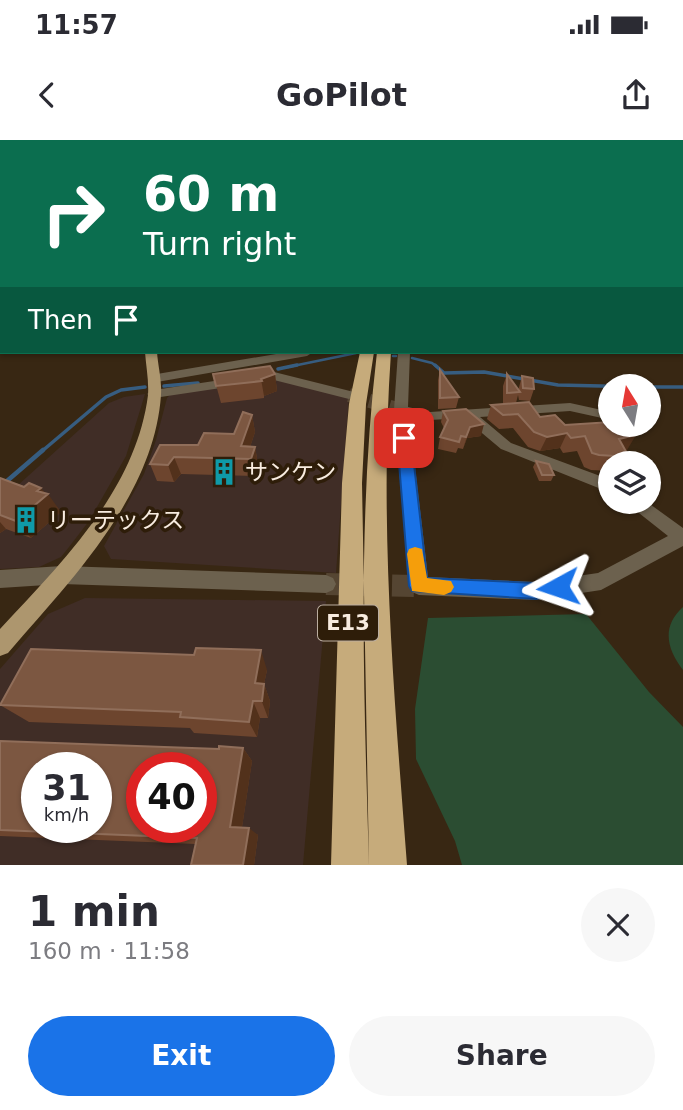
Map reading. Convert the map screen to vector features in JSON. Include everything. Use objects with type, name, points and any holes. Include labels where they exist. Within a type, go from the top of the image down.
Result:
[{"type":"highway","name":"E13","points":[[350,865],[348,649],[351,497],[354,424],[367,354]]},
{"type":"highway","name":"E13","points":[[384,354],[377,424],[375,497],[378,650],[388,865]]},
{"type":"main road","points":[[0,645],[62,575],[103,523],[136,462],[151,422],[155,386],[151,354]]},
{"type":"street","points":[[155,386],[298,354]]},
{"type":"street","points":[[404,354],[401,410],[419,586],[536,591],[601,581],[682,537],[650,514]]},
{"type":"street","points":[[155,386],[274,376],[349,395]]},
{"type":"street","points":[[401,410],[430,416],[570,407],[598,413]]},
{"type":"street","points":[[467,414],[506,446],[598,482]]},
{"type":"street","points":[[0,579],[62,575],[326,584]]},
{"type":"shaded area","points":[[272,378],[349,396],[336,573],[111,559],[104,546],[144,474],[167,398],[171,394]]},
{"type":"shaded area","points":[[145,394],[126,456],[89,521],[61,557],[39,567],[0,569],[0,495],[17,486],[109,403],[124,397]]},
{"type":"shaded area","points":[[85,598],[326,601],[303,865],[0,865],[0,669],[48,614]]},
{"type":"green space","points":[[683,607],[683,670],[670,646],[669,630],[671,622]]},
{"type":"green space","points":[[586,614],[649,692],[683,727],[683,865],[462,865],[455,841],[416,759],[415,709],[428,618]]},
{"type":"building","points":[[270,366],[275,374],[261,379],[262,381],[216,386],[213,374]]},
{"type":"building","points":[[440,370],[459,397],[440,398]]},
{"type":"building","points":[[507,374],[520,392],[507,393]]},
{"type":"building","points":[[522,376],[533,378],[534,389],[523,388]]},
{"type":"building","points":[[529,402],[540,417],[555,415],[565,425],[598,423],[598,438],[623,438],[619,439],[626,451],[592,453],[585,436],[571,438],[567,433],[547,437],[534,432],[518,414],[503,415],[491,405]]},
{"type":"building","points":[[466,409],[484,424],[470,427],[466,437],[461,436],[459,442],[440,437],[448,420],[443,411]]},
{"type":"building","points":[[243,412],[252,415],[241,446],[255,447],[251,459],[174,457],[168,465],[150,464],[160,445],[198,445],[204,433],[234,434]]},
{"type":"building","points":[[536,461],[549,464],[554,475],[542,475]]},
{"type":"building","points":[[0,478],[24,487],[29,483],[41,488],[37,491],[48,494],[16,521],[0,515]]},
{"type":"building","points":[[196,648],[261,650],[255,683],[264,684],[262,701],[253,701],[249,722],[180,717],[181,712],[0,705],[31,649],[194,655]]},
{"type":"building","points":[[0,741],[243,748],[230,827],[249,828],[243,865],[191,865],[196,843],[217,843],[217,752],[126,752],[126,835],[112,835],[112,752],[21,752],[21,831],[0,830]]},
{"type":"waterway","points":[[288,367],[351,354]]},
{"type":"waterway","points":[[412,358],[437,367]]},
{"type":"waterway","points":[[278,369],[297,365]]},
{"type":"waterway","points":[[435,365],[444,373],[484,372],[558,385],[598,386]]},
{"type":"waterway","points":[[164,386],[198,383]]},
{"type":"waterway","points":[[41,452],[106,397],[121,390],[145,387]]},
{"type":"waterway","points":[[662,387],[683,387]]},
{"type":"waterway","points":[[0,487],[43,450]]},
{"type":"tunnel","points":[[349,395],[401,410]]},
{"type":"tunnel","points":[[326,584],[419,586]]},
{"type":"slow traffic","points":[[415,554],[419,586],[444,587]]},
{"type":"place","name":"サンケン","points":[[224,472]]},
{"type":"place","name":"リーテックス","points":[[26,520]]},
{"type":"route","points":[[404,438],[419,586],[536,591],[558,587]]}]
